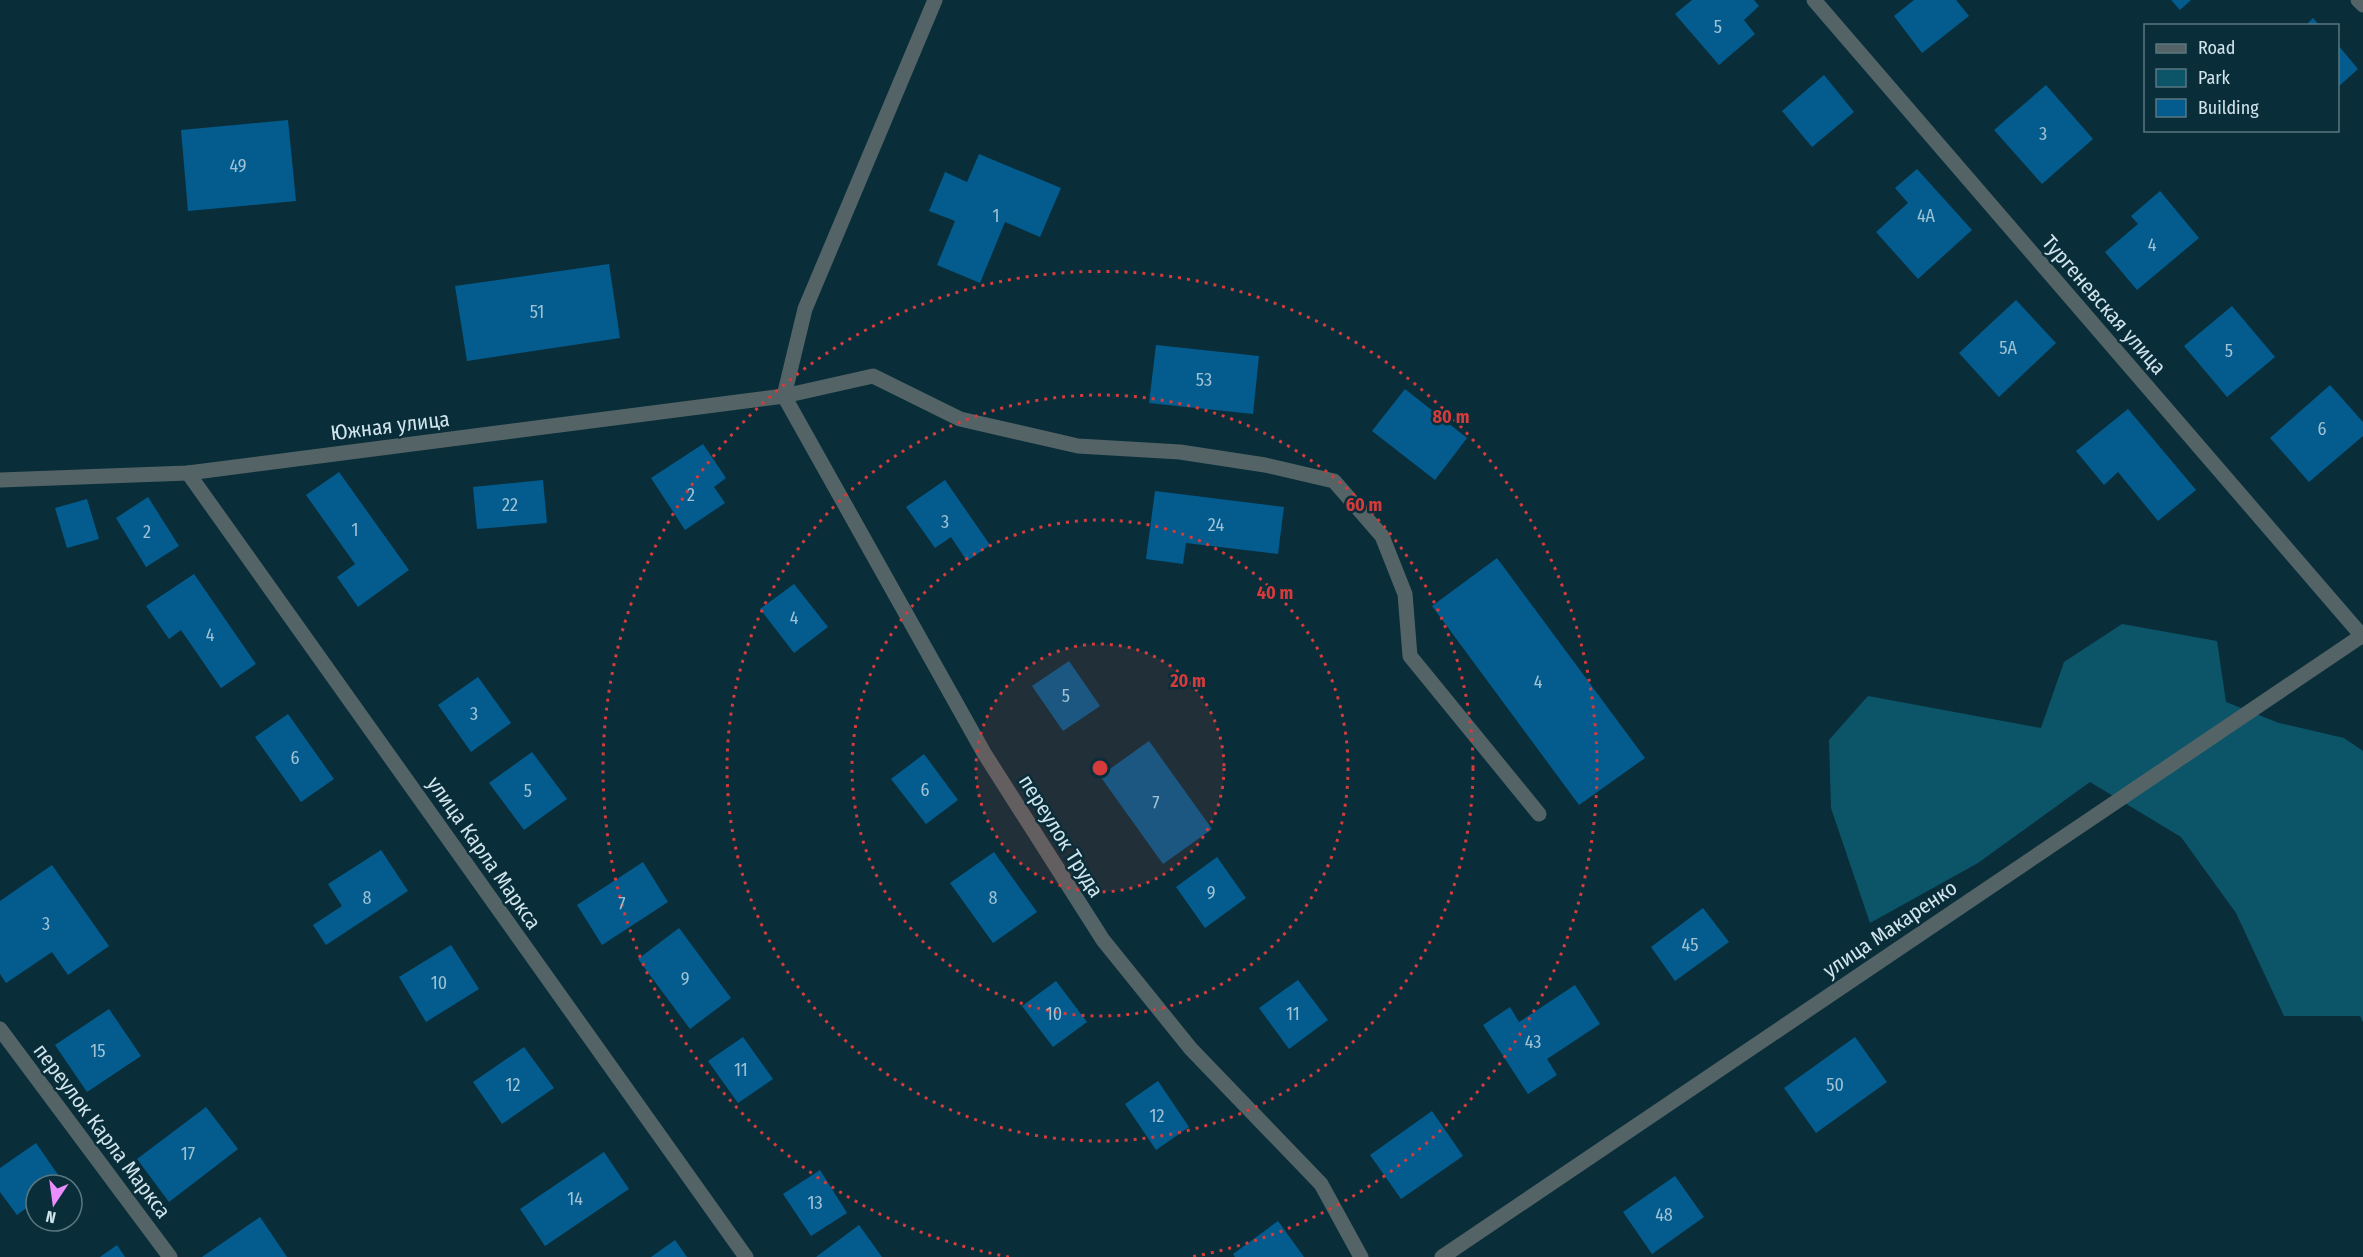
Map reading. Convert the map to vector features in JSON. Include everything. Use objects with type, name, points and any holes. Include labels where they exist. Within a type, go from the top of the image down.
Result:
[{"type":"street","points":[[784,396],[805,309],[935,0]]},
{"type":"street","name":"Тургеневская улица","points":[[1814,0],[2363,636]]},
{"type":"street","points":[[2358,0],[2363,5]]},
{"type":"street","name":"Южная улица","points":[[0,480],[188,473],[784,396],[873,376],[960,419],[1078,447],[1180,452],[1265,465],[1334,481],[1382,536],[1405,594],[1410,656],[1539,814]]},
{"type":"street","name":"переулок Труда","points":[[784,396],[984,753],[1103,940],[1191,1049],[1321,1184],[1361,1257]]},
{"type":"street","name":"улица Карла Маркса","points":[[188,473],[746,1257]]},
{"type":"street","name":"улица Макаренко","points":[[1442,1257],[2363,636]]},
{"type":"street","name":"переулок Карла Маркса","points":[[0,1029],[170,1257]]},
{"type":"green space","points":[[2122,624],[2217,641],[2226,702],[2279,723],[2344,738],[2363,751],[2363,1022],[2360,1016],[2284,1016],[2236,913],[2181,837],[2090,782],[1978,863],[1870,923],[1831,808],[1829,740],[1868,696],[2041,728],[2064,662]]},
{"type":"building","points":[[1692,0],[1754,0],[1759,6],[1744,20],[1755,34],[1719,65],[1675,14]]},
{"type":"building","points":[[1914,0],[1956,0],[1969,16],[1922,53],[1894,16]]},
{"type":"building","points":[[2171,0],[2191,0],[2180,10]]},
{"type":"building","points":[[2313,18],[2318,24],[2307,24]]},
{"type":"building","points":[[2339,46],[2358,69],[2339,86]]},
{"type":"building","points":[[1824,75],[1854,112],[1812,147],[1782,111]]},
{"type":"building","points":[[2046,85],[2093,139],[2042,184],[1994,130]]},
{"type":"building","points":[[288,120],[296,201],[188,211],[181,130]]},
{"type":"building","points":[[979,154],[1061,188],[1040,237],[1005,222],[980,283],[937,265],[955,221],[929,211],[945,172],[967,182]]},
{"type":"building","points":[[1917,169],[1972,230],[1918,279],[1876,232],[1908,203],[1895,188]]},
{"type":"building","points":[[2160,191],[2199,238],[2137,290],[2105,252],[2138,224],[2131,216]]},
{"type":"building","points":[[609,264],[620,338],[467,361],[455,286]]},
{"type":"building","points":[[2016,300],[2056,343],[1999,397],[1959,353]]},
{"type":"building","points":[[2232,306],[2275,357],[2227,397],[2184,346]]},
{"type":"building","points":[[1156,345],[1259,356],[1253,414],[1149,403]]},
{"type":"building","points":[[2330,385],[2363,422],[2363,436],[2309,482],[2270,438]]},
{"type":"building","points":[[1405,389],[1467,438],[1435,480],[1372,431]]},
{"type":"building","points":[[2128,409],[2196,490],[2158,521],[2118,472],[2104,485],[2076,451]]},
{"type":"building","points":[[703,444],[726,478],[714,487],[725,503],[685,530],[651,478]]},
{"type":"building","points":[[339,472],[409,570],[358,607],[337,577],[355,564],[306,495]]},
{"type":"building","points":[[543,480],[547,523],[477,529],[473,487]]},
{"type":"building","points":[[945,480],[990,545],[967,561],[951,537],[935,548],[906,507]]},
{"type":"building","points":[[1155,491],[1284,507],[1278,554],[1186,543],[1183,564],[1146,559]]},
{"type":"building","points":[[148,497],[179,546],[146,567],[116,518]]},
{"type":"building","points":[[87,499],[99,539],[67,548],[55,508]]},
{"type":"building","points":[[1497,558],[1645,758],[1579,805],[1432,606]]},
{"type":"building","points":[[194,574],[256,664],[221,688],[181,630],[169,639],[146,606]]},
{"type":"building","points":[[794,584],[828,627],[794,653],[760,609]]},
{"type":"building","points":[[1069,661],[1100,706],[1063,731],[1032,686]]},
{"type":"building","points":[[478,677],[511,723],[471,752],[438,705]]},
{"type":"building","points":[[288,714],[334,779],[301,802],[255,737]]},
{"type":"building","points":[[1149,741],[1212,829],[1163,864],[1100,776]]},
{"type":"building","points":[[532,752],[567,799],[524,830],[489,783]]},
{"type":"building","points":[[924,754],[958,800],[926,824],[891,779]]},
{"type":"building","points":[[381,850],[408,891],[326,945],[313,925],[342,906],[328,884]]},
{"type":"building","points":[[994,852],[1037,912],[993,943],[950,883]]},
{"type":"building","points":[[1217,857],[1246,898],[1205,928],[1176,887]]},
{"type":"building","points":[[643,862],[668,902],[602,945],[577,905]]},
{"type":"building","points":[[52,865],[109,946],[68,975],[52,952],[6,983],[0,974],[0,901]]},
{"type":"building","points":[[1703,908],[1729,942],[1675,981],[1651,947]]},
{"type":"building","points":[[679,928],[731,998],[690,1029],[638,959]]},
{"type":"building","points":[[451,945],[479,989],[426,1022],[399,977]]},
{"type":"building","points":[[1298,980],[1328,1020],[1289,1049],[1259,1008]]},
{"type":"building","points":[[1056,981],[1087,1022],[1053,1047],[1022,1006]]},
{"type":"building","points":[[1575,985],[1600,1024],[1547,1059],[1557,1075],[1528,1094],[1483,1025],[1510,1007],[1519,1022]]},
{"type":"building","points":[[109,1009],[141,1056],[87,1092],[55,1045]]},
{"type":"building","points":[[743,1037],[773,1079],[738,1103],[708,1061]]},
{"type":"building","points":[[1855,1037],[1887,1082],[1816,1133],[1784,1088]]},
{"type":"building","points":[[524,1047],[554,1088],[502,1124],[473,1082]]},
{"type":"building","points":[[1158,1081],[1189,1127],[1156,1150],[1125,1104]]},
{"type":"building","points":[[206,1107],[238,1149],[169,1202],[137,1159]]},
{"type":"building","points":[[1432,1111],[1463,1156],[1401,1199],[1370,1155]]},
{"type":"building","points":[[36,1143],[57,1173],[24,1173],[24,1210],[17,1215],[0,1192],[0,1168]]},
{"type":"building","points":[[604,1152],[629,1189],[545,1246],[520,1209]]},
{"type":"building","points":[[820,1170],[847,1213],[811,1236],[783,1194]]},
{"type":"building","points":[[1675,1176],[1704,1217],[1652,1254],[1623,1212]]},
{"type":"building","points":[[260,1217],[287,1257],[202,1257]]},
{"type":"building","points":[[1278,1221],[1304,1257],[1235,1257],[1233,1254]]},
{"type":"building","points":[[859,1225],[882,1257],[816,1257]]},
{"type":"building","points":[[675,1240],[687,1257],[651,1257]]},
{"type":"building","points":[[117,1245],[125,1257],[100,1257]]}]
